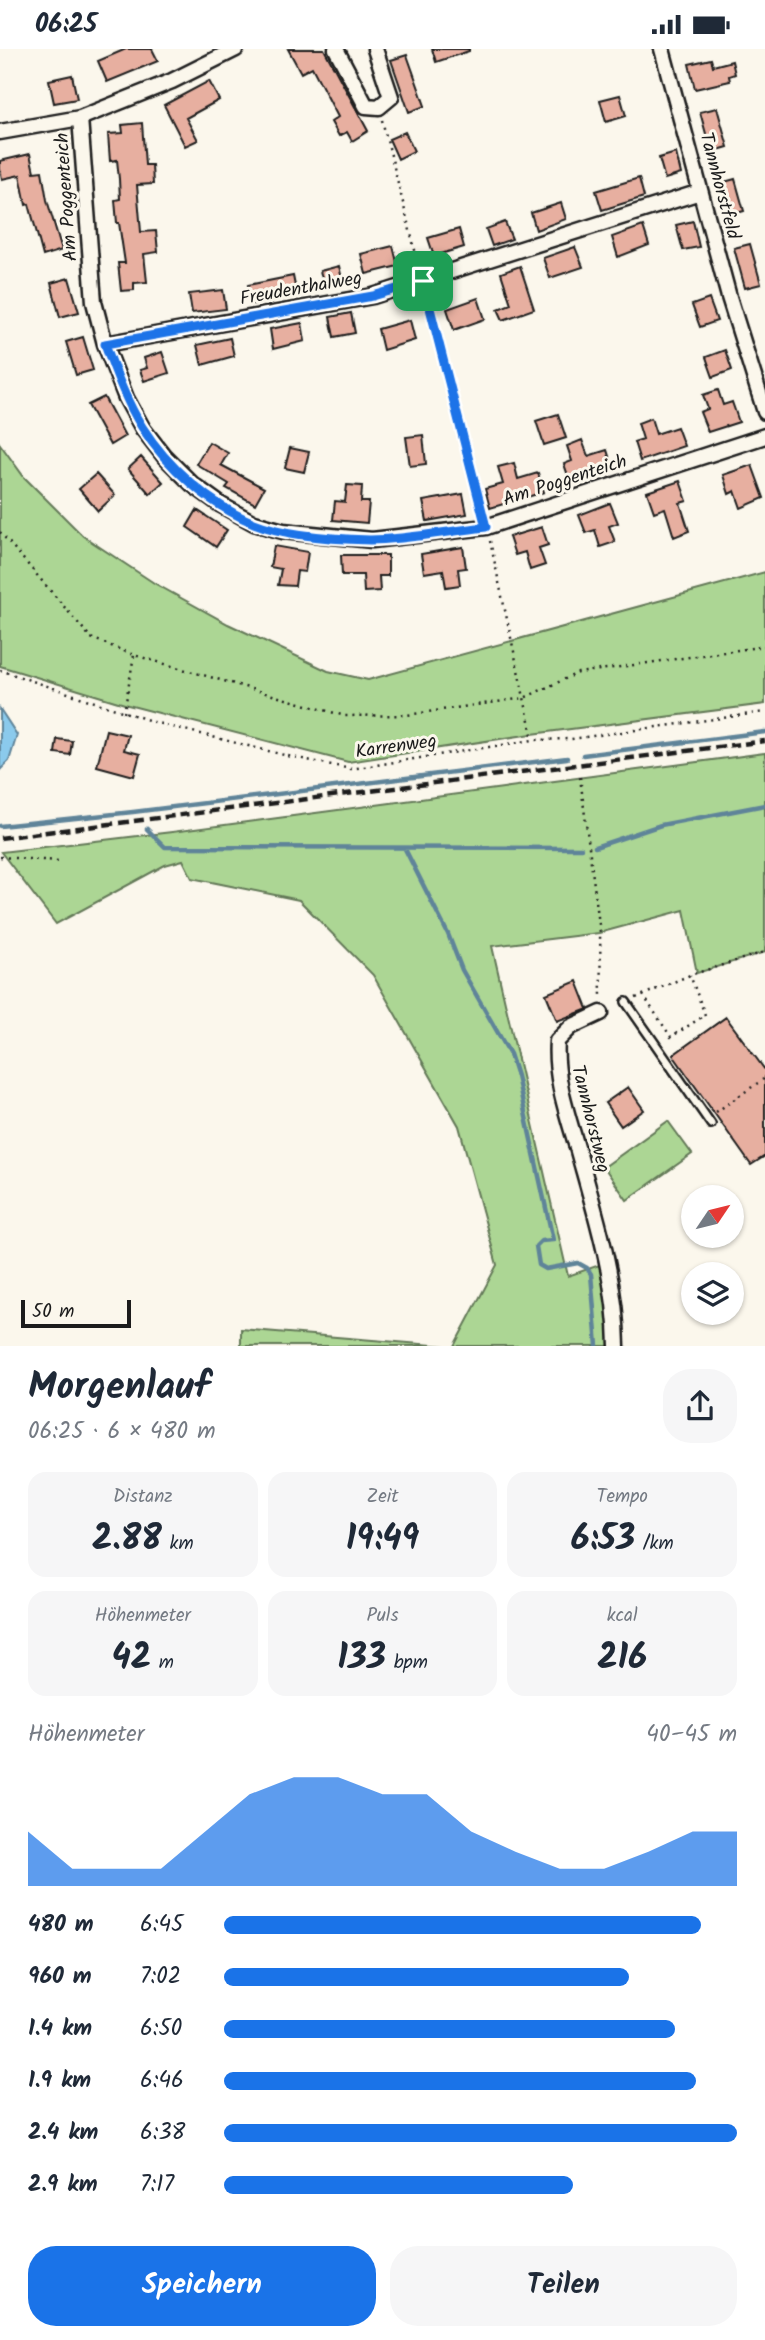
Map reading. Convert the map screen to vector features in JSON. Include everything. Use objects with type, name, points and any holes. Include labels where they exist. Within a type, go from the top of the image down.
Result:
[{"type":"street","points":[[0,132],[80,118],[172,81],[236,49]]},
{"type":"street","points":[[336,49],[366,106],[379,107],[391,97],[375,49]]},
{"type":"street","name":"Tannhorstfeld","points":[[662,49],[729,297],[765,412]]},
{"type":"street","name":"Am Poggenteich","points":[[80,118],[94,302],[105,344],[126,398],[143,429],[164,456],[202,491],[254,523],[283,531],[372,540],[486,527],[765,436]]},
{"type":"street","name":"Freudenthalweg","points":[[105,344],[373,296],[700,193]]},
{"type":"street","name":"Tannhorstweg","points":[[601,1013],[571,1027],[557,1041],[556,1059],[564,1103],[608,1261],[617,1346]]},
{"type":"lane","points":[[626,1002],[709,1121]]},
{"type":"path","points":[[379,107],[486,527],[533,740]]},
{"type":"path","points":[[0,531],[91,638],[134,655],[345,716],[407,715],[524,698],[578,673],[765,646]]},
{"type":"path","points":[[124,713],[134,655]]},
{"type":"path","name":"Karrenweg","points":[[0,670],[124,713],[288,756],[351,769],[533,740],[571,739],[765,712]]},
{"type":"path","points":[[580,777],[600,932],[601,1013]]},
{"type":"path","points":[[0,857],[58,861]]},
{"type":"path","points":[[626,1002],[690,975],[765,952]]},
{"type":"path","points":[[643,995],[671,1037],[705,1015],[690,975]]},
{"type":"path","points":[[709,1121],[765,1078]]},
{"type":"green space","points":[[0,444],[24,477],[83,536],[154,583],[228,624],[328,671],[368,680],[765,572],[765,704],[532,734],[348,762],[128,705],[0,666]]},
{"type":"green space","points":[[765,753],[765,952],[697,973],[684,910],[599,933],[492,946],[568,1276],[608,1262],[616,1346],[454,1346],[497,1265],[459,1126],[373,975],[299,900],[192,878],[183,860],[165,865],[56,924],[1,852],[172,832]]},
{"type":"green space","points":[[668,1121],[692,1154],[627,1200],[604,1167]]},
{"type":"green space","points":[[241,1329],[445,1346],[241,1346]]},
{"type":"water","points":[[0,709],[17,735],[9,761],[0,770]]},
{"type":"building","points":[[126,49],[152,49],[158,61],[107,82],[98,61]]},
{"type":"building","points":[[288,49],[324,49],[368,131],[352,141],[347,132],[339,136],[331,122],[338,117],[312,67],[301,73]]},
{"type":"building","points":[[432,49],[469,49],[469,51],[436,62]]},
{"type":"building","points":[[407,55],[425,106],[409,112],[391,60]]},
{"type":"building","points":[[711,59],[713,66],[732,61],[735,74],[729,76],[730,81],[695,89],[689,64]]},
{"type":"building","points":[[72,75],[77,99],[54,103],[49,80]]},
{"type":"building","points":[[209,81],[219,100],[186,118],[198,140],[185,146],[164,105]]},
{"type":"building","points":[[620,95],[626,116],[606,122],[600,100]]},
{"type":"building","points":[[717,108],[728,147],[711,152],[700,112]]},
{"type":"building","points":[[142,123],[145,165],[152,165],[153,184],[137,185],[141,232],[156,231],[158,252],[144,254],[147,282],[134,283],[134,290],[121,291],[118,263],[125,263],[115,200],[120,199],[119,179],[117,160],[110,161],[108,134],[123,133],[122,125]]},
{"type":"building","points":[[405,132],[414,151],[398,159],[389,139]]},
{"type":"building","points":[[676,153],[681,174],[665,179],[659,158]]},
{"type":"building","points":[[30,154],[34,172],[42,171],[47,200],[62,250],[43,256],[29,204],[26,205],[20,175],[2,179],[0,169],[0,161]]},
{"type":"building","points":[[639,178],[644,197],[602,210],[596,191]]},
{"type":"building","points":[[735,179],[744,211],[726,216],[717,184]]},
{"type":"building","points":[[561,203],[566,219],[536,230],[531,213]]},
{"type":"building","points":[[693,221],[699,247],[683,250],[676,225]]},
{"type":"building","points":[[505,222],[512,239],[492,246],[486,229]]},
{"type":"building","points":[[643,226],[649,245],[618,257],[612,237]]},
{"type":"building","points":[[459,229],[464,247],[434,256],[428,238]]},
{"type":"building","points":[[750,244],[761,284],[745,288],[734,248]]},
{"type":"building","points":[[393,246],[398,266],[366,274],[361,254]]},
{"type":"building","points":[[575,247],[583,267],[550,278],[543,258]]},
{"type":"building","points":[[339,266],[343,283],[325,288],[320,271]]},
{"type":"building","points":[[520,266],[534,309],[503,320],[498,309],[511,304],[501,273]]},
{"type":"building","points":[[293,276],[297,296],[252,304],[248,285]]},
{"type":"building","points":[[69,278],[79,312],[60,317],[51,283]]},
{"type":"building","points":[[223,290],[226,309],[192,313],[189,294]]},
{"type":"building","points":[[478,298],[485,319],[454,330],[447,309]]},
{"type":"building","points":[[709,299],[717,321],[700,327],[692,305]]},
{"type":"building","points":[[351,313],[355,333],[334,337],[330,317]]},
{"type":"building","points":[[410,320],[415,340],[383,350],[378,329]]},
{"type":"building","points":[[302,323],[305,341],[273,349],[270,329]]},
{"type":"building","points":[[83,337],[93,370],[76,375],[66,342]]},
{"type":"building","points":[[230,338],[234,356],[202,365],[197,345]]},
{"type":"building","points":[[725,350],[732,370],[713,377],[706,357]]},
{"type":"building","points":[[162,352],[169,373],[144,381],[140,370],[147,368],[144,358]]},
{"type":"building","points":[[718,390],[723,405],[732,402],[739,422],[708,432],[700,412],[708,409],[703,395]]},
{"type":"building","points":[[104,397],[125,436],[110,445],[88,405]]},
{"type":"building","points":[[558,414],[566,438],[544,445],[536,421]]},
{"type":"building","points":[[651,418],[656,434],[677,427],[684,446],[640,461],[634,442],[643,439],[638,423]]},
{"type":"building","points":[[423,435],[426,464],[410,466],[406,437]]},
{"type":"building","points":[[582,440],[588,456],[607,450],[613,469],[571,484],[564,464],[572,461],[567,446]]},
{"type":"building","points":[[209,442],[228,453],[221,465],[264,488],[255,504],[226,488],[229,484],[196,464]]},
{"type":"building","points":[[290,448],[309,452],[304,472],[285,468]]},
{"type":"building","points":[[141,457],[163,482],[150,494],[128,469]]},
{"type":"building","points":[[514,463],[518,479],[538,473],[544,492],[490,508],[485,489],[503,484],[498,467]]},
{"type":"building","points":[[752,465],[764,498],[741,508],[735,491],[729,494],[723,475]]},
{"type":"building","points":[[96,474],[115,495],[98,511],[79,489]]},
{"type":"building","points":[[680,481],[687,501],[680,503],[689,531],[674,537],[665,508],[654,512],[647,492]]},
{"type":"building","points":[[347,485],[362,486],[361,502],[369,502],[367,523],[333,520],[335,501],[345,502]]},
{"type":"building","points":[[463,494],[467,514],[427,521],[423,501]]},
{"type":"building","points":[[610,503],[618,523],[609,526],[615,542],[600,547],[595,530],[586,533],[579,515]]},
{"type":"building","points":[[197,510],[227,530],[216,547],[187,527]]},
{"type":"building","points":[[542,527],[548,545],[539,548],[545,565],[530,570],[525,552],[515,555],[509,537]]},
{"type":"building","points":[[274,546],[308,552],[305,572],[297,571],[295,586],[278,585],[281,569],[270,567]]},
{"type":"building","points":[[463,547],[466,568],[458,569],[460,585],[446,587],[443,570],[424,573],[421,554]]},
{"type":"building","points":[[341,555],[388,555],[388,576],[379,576],[380,591],[364,592],[363,575],[342,575]]},
{"type":"building","points":[[106,730],[128,735],[124,750],[140,754],[134,776],[97,766]]},
{"type":"building","points":[[57,739],[72,741],[70,755],[55,753]]},
{"type":"building","points":[[577,981],[588,1009],[557,1021],[546,994]]},
{"type":"building","points":[[726,1017],[765,1070],[765,1156],[751,1165],[673,1055]]},
{"type":"building","points":[[628,1087],[644,1110],[621,1126],[605,1103]]},
{"type":"waterway","points":[[583,755],[765,732]]},
{"type":"waterway","points":[[0,826],[567,758]]},
{"type":"waterway","points":[[595,847],[661,825],[765,805]]},
{"type":"waterway","points":[[147,829],[165,847],[581,848]]},
{"type":"waterway","points":[[405,849],[448,934],[462,970],[510,1054],[553,1240],[541,1241],[536,1246],[539,1265],[546,1269],[578,1263],[587,1268],[591,1274],[597,1346]]},
{"type":"railway","points":[[0,838],[765,741]]},
{"type":"route","points":[[423,281],[486,527],[372,540],[324,537],[283,531],[254,523],[221,505],[192,484],[164,456],[143,429],[126,398],[105,344],[373,296],[423,281]]}]
